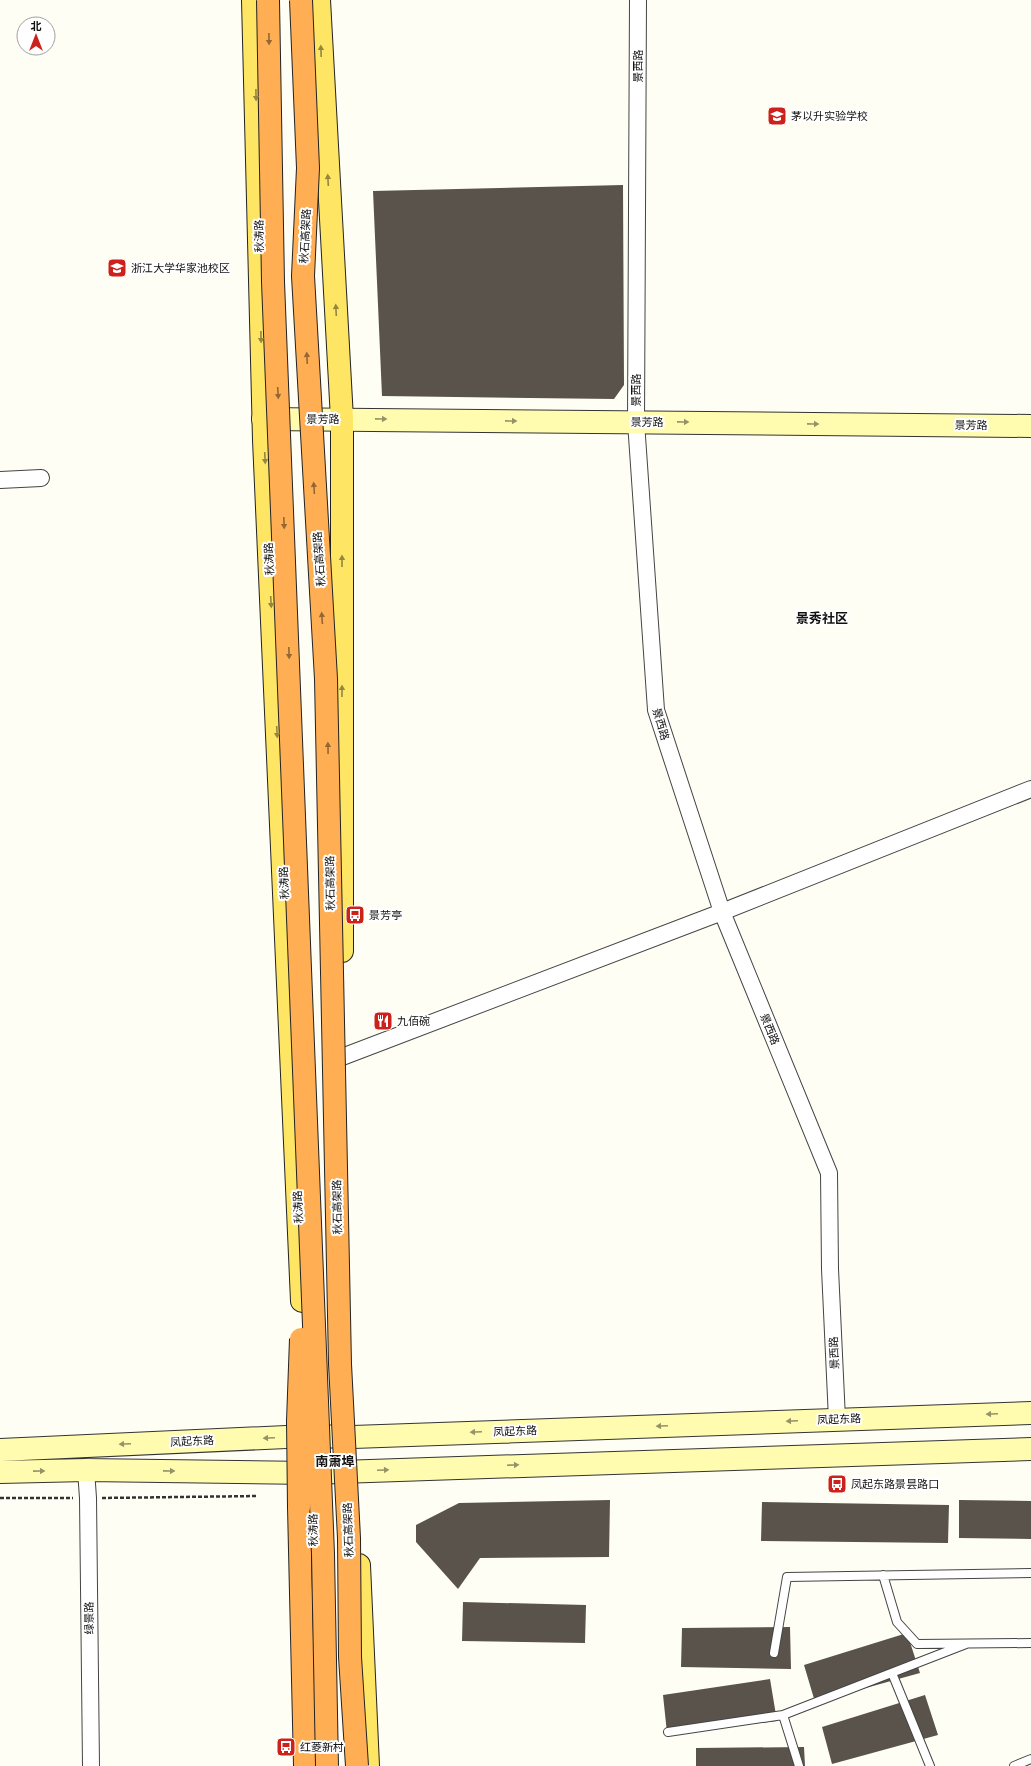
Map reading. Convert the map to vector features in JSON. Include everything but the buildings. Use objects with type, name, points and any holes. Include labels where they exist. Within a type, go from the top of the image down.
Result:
[{"type":"highway","points":[[268,0],[273,282],[286,575],[307,1174],[322,1539],[327,1766]]},
{"type":"highway","name":"秋石高架路","points":[[301,0],[308,168],[303,276],[326,679],[340,1364],[349,1538],[350,1657],[358,1759]]},
{"type":"highway","points":[[305,1766],[298,1422],[307,1174]]},
{"type":"main road","name":"秋涛路","points":[[253,0],[263,419],[308,1436],[311,1473],[318,1766]]},
{"type":"main road","points":[[319,0],[342,419],[342,1057],[353,1437],[368,1766]]},
{"type":"main road","name":"景芳路","points":[[263,419],[1031,426]]},
{"type":"main road","name":"凤起东路","points":[[0,1450],[308,1436],[353,1437],[1031,1413]]},
{"type":"main road","points":[[0,1472],[86,1470],[311,1473],[355,1470],[1031,1449]]},
{"type":"street","name":"景西路","points":[[638,0],[636,422],[656,710],[722,912],[829,1173],[830,1269],[837,1419]]},
{"type":"street","points":[[0,480],[41,478]]},
{"type":"street","points":[[342,1057],[722,912],[1031,789]]},
{"type":"street","name":"绿景路","points":[[86,1470],[88,1498],[91,1766]]},
{"type":"lane","points":[[774,1653],[787,1577],[1031,1573]]},
{"type":"lane","points":[[883,1575],[897,1622],[917,1644],[1031,1643]]},
{"type":"lane","points":[[668,1732],[784,1715],[966,1644]]},
{"type":"lane","points":[[892,1673],[930,1766]]},
{"type":"lane","points":[[784,1715],[799,1766]]},
{"type":"lane","points":[[1014,1766],[1031,1759]]},
{"type":"path","points":[[0,1498],[258,1496]]},
{"type":"place","name":"茅以升实验学校","points":[[777,116]]},
{"type":"place","name":"浙江大学华家池校区","points":[[117,268]]},
{"type":"place","name":"景芳亭","points":[[355,915]]},
{"type":"place","name":"九佰碗","points":[[383,1021]]},
{"type":"place","name":"凤起东路景昙路口","points":[[837,1484]]},
{"type":"place","name":"红菱新村","points":[[286,1747]]},
{"type":"district","name":"景秀社区","points":[[822,618]]},
{"type":"district","name":"南萧埠","points":[[335,1461]]}]
